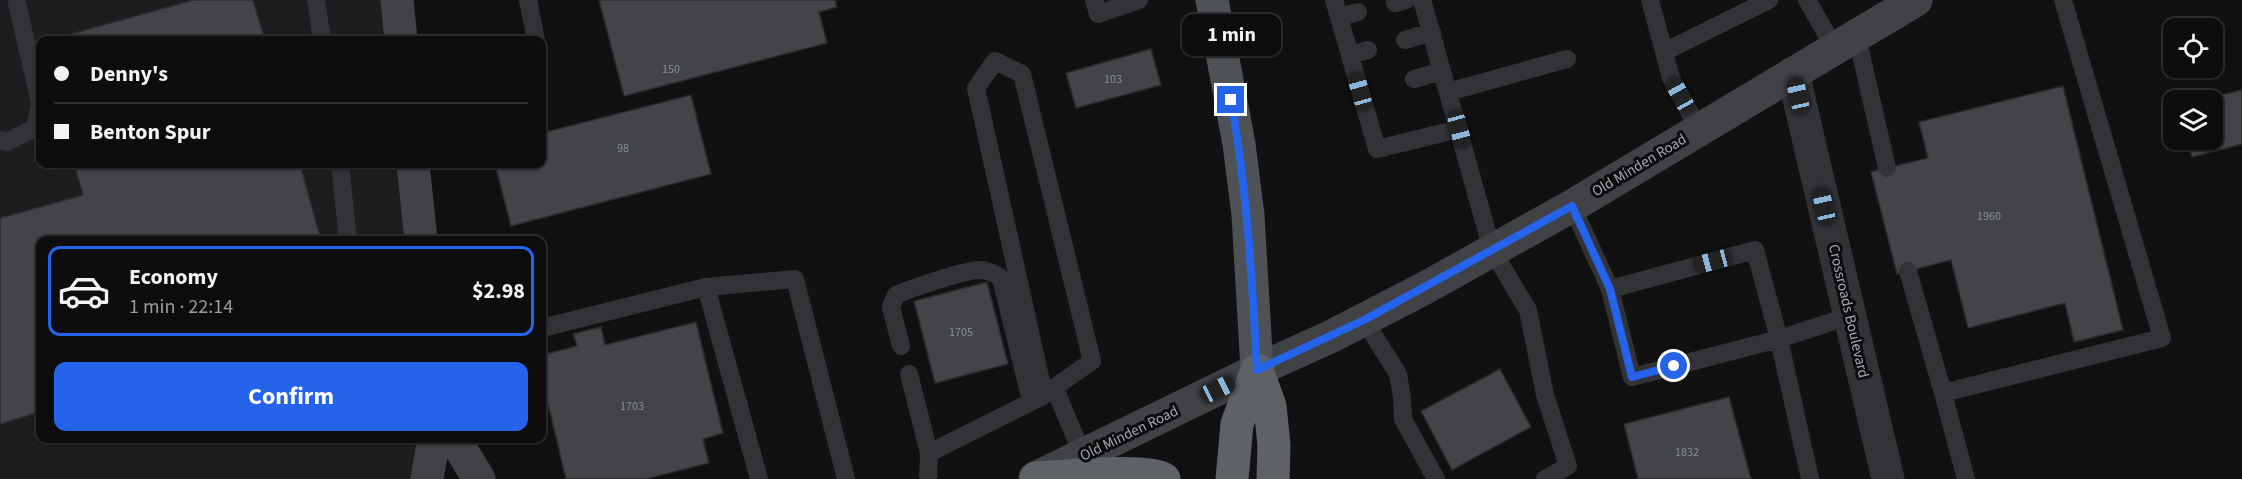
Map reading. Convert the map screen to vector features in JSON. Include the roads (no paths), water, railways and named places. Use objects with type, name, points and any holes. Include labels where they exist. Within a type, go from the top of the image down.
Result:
[{"type":"highway","points":[[1232,479],[1237,424],[1257,370]]},
{"type":"highway","points":[[1257,370],[1270,406],[1274,445],[1273,479]]},
{"type":"highway","points":[[1035,478],[1128,474],[1159,476],[1164,479]]},
{"type":"main road","points":[[397,0],[401,36]]},
{"type":"main road","points":[[1212,0],[1239,144],[1248,215],[1257,370]]},
{"type":"main road","name":"Old Minden Road","points":[[1035,478],[1364,320],[1572,206],[1916,0]]},
{"type":"main road","points":[[413,168],[421,236]]},
{"type":"main road","points":[[427,479],[433,443]]},
{"type":"main road","points":[[442,443],[446,479]]},
{"type":"main road","points":[[457,443],[478,479]]},
{"type":"street","name":"Crossroads Boulevard","points":[[1793,73],[1888,479]]},
{"type":"lane","points":[[316,0],[321,36]]},
{"type":"lane","points":[[528,0],[535,36]]},
{"type":"lane","points":[[1094,0],[1098,14],[1139,0]]},
{"type":"lane","points":[[1422,0],[1492,250],[1528,310],[1545,395],[1568,466],[1545,479]]},
{"type":"lane","points":[[1650,0],[1671,78],[1699,130]]},
{"type":"lane","points":[[1664,52],[1769,0]]},
{"type":"lane","points":[[1807,0],[1846,43],[1887,168]]},
{"type":"lane","points":[[1943,393],[2162,338],[2062,0]]},
{"type":"lane","points":[[15,4],[36,88]]},
{"type":"lane","points":[[1358,12],[1337,8],[1350,56],[1368,90],[1377,149],[1459,129]]},
{"type":"lane","points":[[1405,40],[1432,32]]},
{"type":"lane","points":[[1350,56],[1368,50]]},
{"type":"lane","points":[[1448,92],[1567,59]]},
{"type":"lane","points":[[928,453],[1044,395],[1092,360],[1022,74],[995,61],[976,88],[1044,395]]},
{"type":"lane","points":[[1414,79],[1442,71]]},
{"type":"lane","points":[[0,140],[7,142],[35,128],[36,123]]},
{"type":"lane","points":[[340,168],[348,236]]},
{"type":"lane","points":[[1572,206],[1610,289],[1632,377],[1779,339],[1850,316]]},
{"type":"lane","points":[[1610,289],[1755,250],[1779,339],[1810,479]]},
{"type":"lane","points":[[992,272],[1012,253]]},
{"type":"lane","points":[[902,346],[891,307],[896,295],[977,270],[992,272],[1001,278],[1044,395],[1083,456]]},
{"type":"lane","points":[[1908,271],[1966,479]]},
{"type":"lane","points":[[546,327],[706,287],[795,279],[846,479]]},
{"type":"lane","points":[[706,287],[759,479]]},
{"type":"lane","points":[[1364,320],[1398,374],[1403,419],[1436,479]]},
{"type":"lane","points":[[909,374],[928,453],[928,479]]}]
